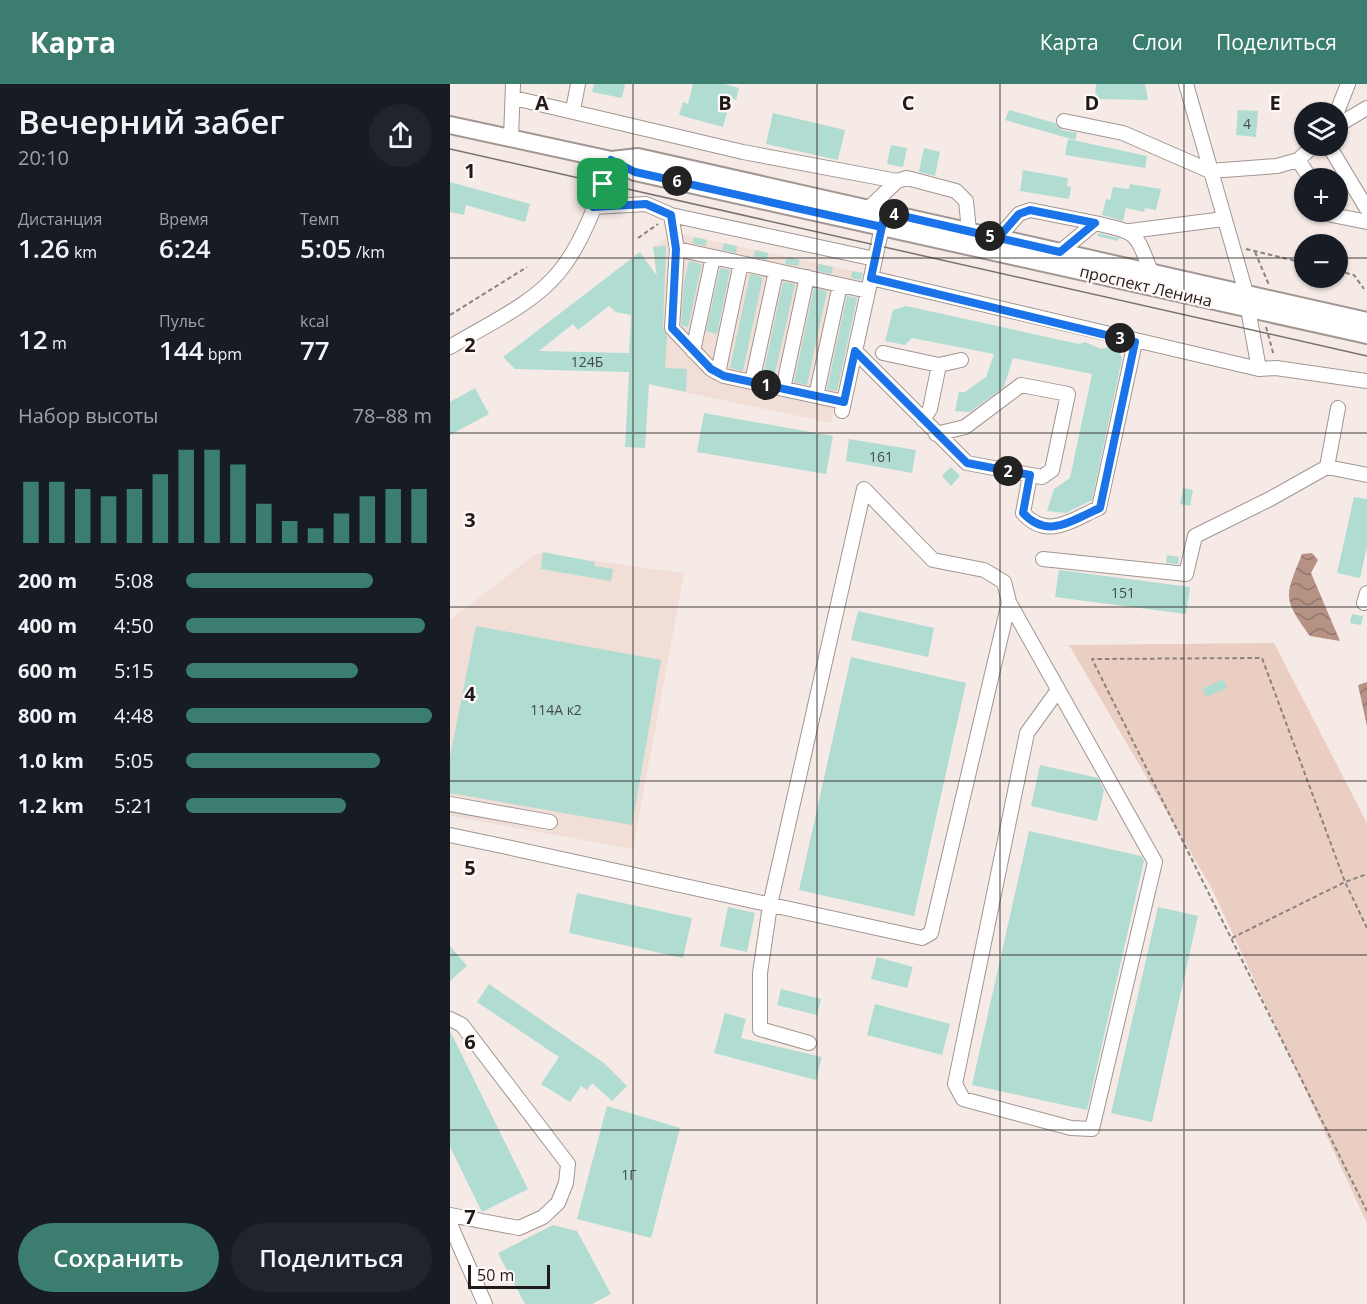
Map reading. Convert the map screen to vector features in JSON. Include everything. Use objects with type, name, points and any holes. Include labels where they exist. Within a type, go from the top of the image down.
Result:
[{"type":"main road","name":"проспект Ленина","points":[[450,124],[611,160],[635,172],[883,220],[1247,301],[1367,321]]},
{"type":"main road","name":"проспект Ленина","points":[[611,160],[638,157],[868,208],[883,220],[969,231],[1151,272],[1367,335]]},
{"type":"street","points":[[573,110],[578,84]]},
{"type":"street","points":[[1186,84],[1247,301],[1258,369]]},
{"type":"street","points":[[1341,102],[1348,84]]},
{"type":"street","points":[[511,138],[513,91],[573,110],[743,152],[897,181]]},
{"type":"street","points":[[1348,119],[1367,108]]},
{"type":"street","points":[[1064,121],[1123,134],[1210,171],[1277,166],[1298,160],[1302,156]]},
{"type":"street","points":[[1335,156],[1367,209]]},
{"type":"street","points":[[450,347],[538,292],[558,273],[575,250],[611,160]]},
{"type":"street","points":[[1298,160],[1303,168]]},
{"type":"street","points":[[868,208],[897,181],[907,178],[956,191],[966,201],[969,231]]},
{"type":"street","points":[[593,207],[646,204],[671,215],[875,259]]},
{"type":"street","points":[[998,238],[1019,214],[1030,210],[1130,231],[1224,219]]},
{"type":"street","points":[[671,215],[676,249],[672,328],[718,373],[816,396],[843,407],[883,220]]},
{"type":"street","points":[[1348,218],[1367,222]]},
{"type":"street","points":[[1060,252],[1095,223]]},
{"type":"street","points":[[1130,231],[1140,242],[1151,272]]},
{"type":"street","points":[[676,249],[840,285],[869,284],[1258,369],[1276,368],[1367,381]]},
{"type":"street","points":[[693,351],[713,257]]},
{"type":"street","points":[[718,373],[741,263]]},
{"type":"street","points":[[752,382],[776,271]]},
{"type":"street","points":[[783,389],[807,278]]},
{"type":"street","points":[[816,396],[840,285]]},
{"type":"street","points":[[1030,475],[1023,513],[1034,524],[1053,528],[1100,508],[1135,342]]},
{"type":"street","points":[[855,351],[936,434],[967,463],[1042,477],[1052,470],[1068,394],[1021,385],[965,427],[936,434]]},
{"type":"street","points":[[883,353],[939,365],[961,360]]},
{"type":"street","points":[[923,420],[930,409],[939,365]]},
{"type":"street","points":[[1326,467],[1338,408]]},
{"type":"street","points":[[1043,559],[1186,574],[1195,536],[1270,499],[1326,467],[1367,475]]},
{"type":"street","points":[[809,1043],[760,1029],[760,973],[770,905],[864,489],[933,560],[984,570],[1004,582],[1009,602],[1155,862],[1092,1129],[1071,1128],[963,1100],[955,1084],[1027,733],[1058,690]]},
{"type":"street","points":[[450,835],[922,938],[931,933],[1009,602]]},
{"type":"street","points":[[450,804],[550,822]]},
{"type":"street","points":[[450,1019],[462,1024],[568,1164],[566,1183],[558,1203],[543,1217],[519,1228],[450,1215]]},
{"type":"street","points":[[450,1224],[485,1304]]},
{"type":"path","points":[[638,238],[671,215]]},
{"type":"path","points":[[1246,249],[1294,261]]},
{"type":"path","points":[[1255,252],[1272,292]]},
{"type":"path","points":[[450,315],[527,267]]},
{"type":"path","points":[[1348,274],[1354,275],[1364,289]]},
{"type":"path","points":[[1265,325],[1275,362]]},
{"type":"path","points":[[1367,928],[1345,882],[1262,658],[1092,659],[1367,1211]]},
{"type":"path","points":[[1231,939],[1345,882],[1367,874]]},
{"type":"shaded area","points":[[675,233],[863,273],[831,423],[652,385],[656,273],[653,247]]},
{"type":"shaded area","points":[[537,553],[684,573],[633,849],[450,816],[450,620]]},
{"type":"shaded area","points":[[1274,643],[1367,823],[1367,1223],[1211,887],[1069,645]]},
{"type":"water","points":[[1312,553],[1318,560],[1311,573],[1340,641],[1310,636],[1291,604],[1289,596],[1292,579],[1302,554]]},
{"type":"water","points":[[1367,682],[1367,726],[1358,685]]},
{"type":"building","points":[[594,84],[625,84],[622,98],[592,92]]},
{"type":"building","points":[[693,84],[724,84],[739,88],[736,100],[731,98],[723,127],[679,115],[683,102],[688,104]]},
{"type":"building","points":[[1096,84],[1145,84],[1148,100],[1095,99]]},
{"type":"building","points":[[1009,110],[1055,123],[1062,130],[1077,133],[1075,140],[1005,120]]},
{"type":"building","points":[[1238,110],[1258,111],[1256,137],[1236,135]]},
{"type":"building","points":[[773,113],[845,130],[838,160],[766,144]]},
{"type":"building","points":[[1068,139],[1147,156],[1145,168],[1065,155]]},
{"type":"building","points":[[891,145],[907,148],[903,167],[887,164]]},
{"type":"building","points":[[924,148],[940,152],[935,176],[919,172]]},
{"type":"building","points":[[1023,170],[1068,178],[1067,186],[1071,187],[1069,199],[1020,191]]},
{"type":"building","points":[[450,182],[530,204],[525,222],[466,205],[464,215],[450,212]]},
{"type":"building","points":[[1130,184],[1161,189],[1156,210],[1145,208],[1144,212],[1126,208],[1123,221],[1102,215],[1106,199],[1110,200],[1113,187],[1129,189]]},
{"type":"building","points":[[1098,233],[1119,238],[1118,241],[1097,236]]},
{"type":"building","points":[[694,237],[707,240],[705,246],[692,243]]},
{"type":"building","points":[[724,243],[737,246],[736,253],[722,250]]},
{"type":"building","points":[[666,246],[663,327],[667,336],[665,368],[687,369],[686,392],[649,384],[645,448],[625,447],[629,372],[515,369],[503,357],[640,252],[657,276],[653,247]],"holes":[[[609,306],[616,312],[631,315],[629,353],[539,351],[573,324],[578,330]]]},
{"type":"building","points":[[755,250],[768,253],[767,260],[754,257]]},
{"type":"building","points":[[787,257],[800,260],[798,266],[785,264]]},
{"type":"building","points":[[689,261],[702,264],[688,327],[681,325],[684,282]]},
{"type":"building","points":[[819,264],[833,267],[831,274],[818,271]]},
{"type":"building","points":[[720,268],[730,270],[717,334],[706,331]]},
{"type":"building","points":[[852,271],[863,273],[861,280],[851,278]]},
{"type":"building","points":[[750,274],[763,277],[743,371],[730,368]]},
{"type":"building","points":[[783,282],[795,284],[774,378],[763,375]]},
{"type":"building","points":[[814,288],[827,291],[807,385],[794,382]]},
{"type":"building","points":[[847,296],[857,298],[837,391],[827,389]]},
{"type":"building","points":[[906,306],[1079,344],[1085,342],[1101,349],[1112,346],[1119,350],[1122,359],[1092,500],[1066,513],[1047,511],[1054,489],[1070,478],[1092,374],[1013,358],[1004,387],[970,412],[955,411],[959,392],[965,392],[986,377],[994,354],[912,338],[905,345],[885,341],[893,310]]},
{"type":"building","points":[[475,388],[489,414],[450,435],[450,402]]},
{"type":"building","points":[[704,413],[833,436],[826,474],[697,452]]},
{"type":"building","points":[[849,439],[916,450],[912,473],[846,461]]},
{"type":"building","points":[[951,467],[960,476],[951,486],[942,476]]},
{"type":"building","points":[[1183,488],[1193,490],[1190,506],[1180,504]]},
{"type":"building","points":[[1354,497],[1367,499],[1367,546],[1360,578],[1337,573]]},
{"type":"building","points":[[543,552],[595,562],[594,566],[613,569],[611,581],[541,569]]},
{"type":"building","points":[[1167,555],[1179,557],[1178,564],[1166,563]]},
{"type":"building","points":[[1059,570],[1190,587],[1186,614],[1055,597]]},
{"type":"building","points":[[858,611],[934,628],[928,657],[851,640]]},
{"type":"building","points":[[1352,614],[1363,616],[1361,625],[1350,623]]},
{"type":"building","points":[[476,626],[661,660],[632,825],[450,793],[450,757]]},
{"type":"building","points":[[851,657],[966,683],[914,916],[799,890]]},
{"type":"building","points":[[1223,679],[1227,688],[1206,697],[1202,689]]},
{"type":"building","points":[[1040,765],[1098,778],[1104,790],[1097,821],[1031,806]]},
{"type":"building","points":[[1029,831],[1141,856],[1144,861],[1087,1110],[972,1085]]},
{"type":"building","points":[[577,893],[692,918],[683,958],[569,933]]},
{"type":"building","points":[[728,907],[755,913],[747,952],[720,946]]},
{"type":"building","points":[[1158,907],[1198,916],[1152,1122],[1111,1113]]},
{"type":"building","points":[[450,946],[467,966],[450,981]]},
{"type":"building","points":[[877,957],[913,967],[907,988],[871,979]]},
{"type":"building","points":[[489,984],[604,1063],[627,1086],[612,1101],[592,1083],[587,1090],[581,1086],[570,1102],[541,1084],[559,1057],[477,1002]]},
{"type":"building","points":[[781,989],[821,999],[817,1015],[777,1005]]},
{"type":"building","points":[[875,1004],[950,1024],[942,1055],[867,1035]]},
{"type":"building","points":[[725,1013],[746,1019],[741,1038],[822,1057],[816,1080],[714,1053]]},
{"type":"building","points":[[450,1031],[528,1189],[482,1212],[450,1147]]},
{"type":"building","points":[[607,1106],[680,1128],[651,1238],[577,1219]]},
{"type":"building","points":[[553,1225],[577,1231],[611,1294],[592,1304],[525,1304],[498,1253]]},
{"type":"tram line","points":[[450,149],[1367,356]]},
{"type":"route","points":[[603,184],[593,207],[646,204],[671,215],[676,249],[672,328],[715,371],[724,376],[844,402],[855,351],[967,463],[1030,475],[1023,513],[1034,524],[1053,528],[1100,508],[1135,342],[871,278],[885,212],[969,231],[998,238],[1060,252],[1095,223],[1030,210],[1019,214],[998,238],[885,212],[882,227],[635,172],[611,160],[603,184]]}]
